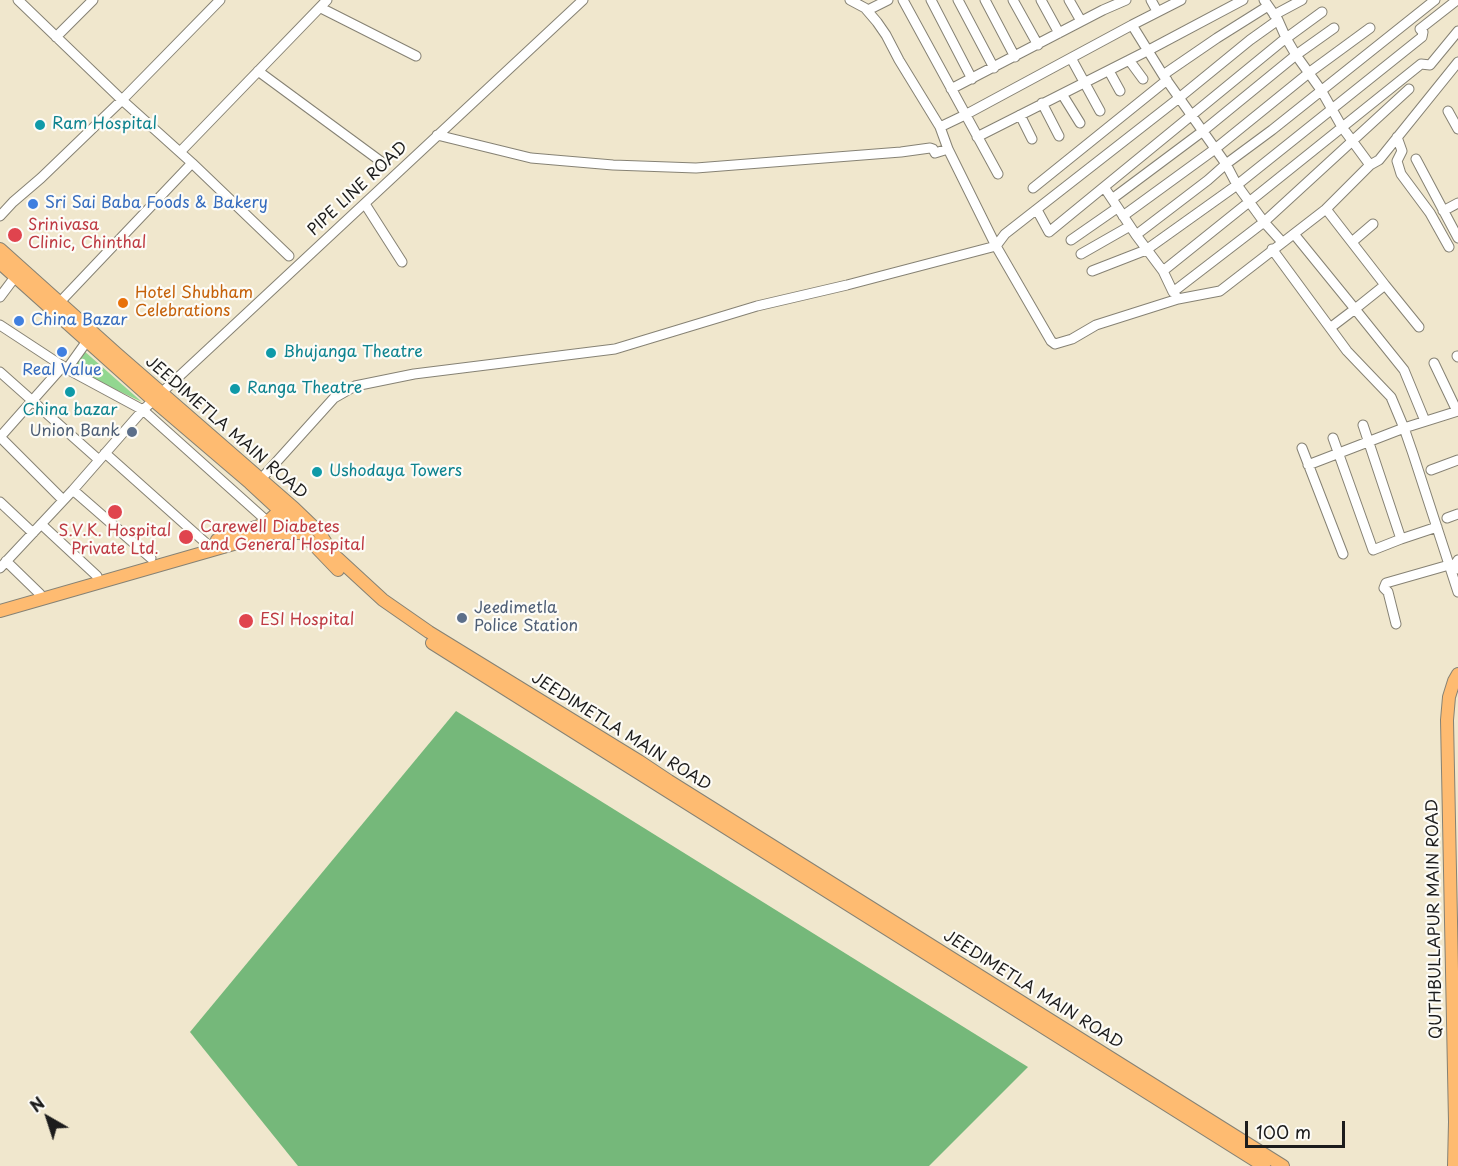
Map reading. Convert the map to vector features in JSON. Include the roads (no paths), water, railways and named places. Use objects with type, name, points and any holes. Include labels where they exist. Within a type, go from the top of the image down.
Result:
[{"type":"main road","name":"JEEDIMETLA MAIN ROAD","points":[[0,249],[60,302],[158,397],[287,512],[303,533],[350,582],[377,605],[1264,1166]]},
{"type":"main road","name":"JEEDIMETLA MAIN ROAD","points":[[0,263],[87,341],[209,435],[261,479],[319,532],[330,550],[383,600],[462,658],[639,761],[1283,1166]]},
{"type":"main road","points":[[209,435],[217,448],[330,550]]},
{"type":"main road","points":[[0,611],[270,527],[287,512]]},
{"type":"main road","points":[[0,605],[151,558],[270,527],[303,533]]},
{"type":"main road","name":"QUTHBULLAPUR MAIN ROAD","points":[[1454,1166],[1447,720],[1449,698],[1458,674]]},
{"type":"main road","name":"QUTHBULLAPUR MAIN ROAD","points":[[1458,695],[1455,709],[1458,887]]},
{"type":"street","points":[[18,0],[289,255]]},
{"type":"street","points":[[56,37],[93,0]]},
{"type":"street","points":[[0,216],[122,100],[220,0]]},
{"type":"street","name":"PIPE LINE ROAD","points":[[2,566],[143,410],[583,0]]},
{"type":"street","points":[[850,0],[867,10],[886,35],[940,127],[948,149],[996,246],[1050,341],[1054,344],[1072,339],[1096,325],[1176,296],[1220,291],[1326,209],[1372,164],[1379,160],[1458,62]]},
{"type":"street","points":[[867,10],[888,0]]},
{"type":"street","points":[[903,0],[998,174]]},
{"type":"street","points":[[931,0],[972,79]]},
{"type":"street","points":[[958,0],[994,68]]},
{"type":"street","points":[[985,0],[1014,57]]},
{"type":"street","points":[[1013,0],[1038,45]]},
{"type":"street","points":[[1041,0],[1059,33]]},
{"type":"street","points":[[1069,0],[1081,21]]},
{"type":"street","points":[[1098,0],[1103,10]]},
{"type":"street","points":[[1151,0],[1157,11]]},
{"type":"street","points":[[940,127],[1181,0]]},
{"type":"street","points":[[977,137],[1243,0]]},
{"type":"street","points":[[261,479],[334,398],[355,386],[414,374],[615,349],[757,306],[996,246],[1005,234],[1179,98],[1276,18],[1302,0]]},
{"type":"street","points":[[1081,254],[1133,231],[1208,180],[1436,0]]},
{"type":"street","points":[[1092,271],[1146,250],[1237,185],[1422,37],[1423,32],[1420,29],[1457,0]]},
{"type":"street","points":[[951,89],[1122,1]]},
{"type":"street","points":[[1033,188],[1165,78],[1266,3],[1342,127],[1372,164]]},
{"type":"street","points":[[180,152],[324,4],[416,56]]},
{"type":"street","points":[[1037,210],[1049,232],[1286,38],[1322,12]]},
{"type":"street","points":[[1132,25],[1165,78],[1226,164],[1237,185],[1282,242]]},
{"type":"street","points":[[1112,199],[1334,28]]},
{"type":"street","points":[[1123,216],[1215,149],[1310,72],[1370,28]]},
{"type":"street","points":[[1163,271],[1421,64],[1430,65],[1458,31]]},
{"type":"street","points":[[1372,164],[1458,55]]},
{"type":"street","points":[[1071,58],[1100,111]]},
{"type":"street","points":[[1129,60],[1143,79]]},
{"type":"street","points":[[258,71],[383,163]]},
{"type":"street","points":[[1109,71],[1120,91]]},
{"type":"street","points":[[1176,296],[1264,222],[1409,89]]},
{"type":"street","points":[[1062,94],[1080,123]]},
{"type":"street","points":[[1042,103],[1059,136]]},
{"type":"street","points":[[1448,111],[1458,129]]},
{"type":"street","points":[[1020,115],[1032,139]]},
{"type":"street","points":[[438,135],[531,158],[613,165],[696,168],[901,153],[930,148],[935,153],[948,149]]},
{"type":"street","points":[[1397,137],[1402,151],[1398,161],[1401,174],[1430,213],[1449,247]]},
{"type":"street","points":[[1416,159],[1458,238]]},
{"type":"street","points":[[60,302],[192,163]]},
{"type":"street","points":[[1104,187],[1146,250],[1163,271],[1176,296]]},
{"type":"street","points":[[1443,211],[1458,202]]},
{"type":"street","points":[[365,204],[402,262]]},
{"type":"street","points":[[1071,240],[1118,208]]},
{"type":"street","points":[[1326,209],[1419,327]]},
{"type":"street","points":[[1352,242],[1373,224]]},
{"type":"street","points":[[1294,234],[1404,370],[1425,421]]},
{"type":"street","points":[[1272,249],[1347,351],[1391,397],[1404,428],[1437,527],[1455,565],[1458,592]]},
{"type":"street","points":[[0,297],[15,277]]},
{"type":"street","points":[[1330,328],[1385,285]]},
{"type":"street","points":[[0,325],[65,367],[143,410],[270,527]]},
{"type":"street","points":[[63,500],[0,437],[87,341]]},
{"type":"street","points":[[1308,465],[1404,428],[1457,411],[1434,363]]},
{"type":"street","points":[[0,372],[32,401],[207,544]]},
{"type":"street","points":[[1363,425],[1401,539]]},
{"type":"street","points":[[1333,438],[1373,550],[1437,527]]},
{"type":"street","points":[[1302,448],[1342,554]]},
{"type":"street","points":[[1431,470],[1458,460]]},
{"type":"street","points":[[73,490],[151,558]]},
{"type":"street","points":[[0,502],[33,533]]},
{"type":"street","points":[[1447,518],[1458,514]]},
{"type":"street","points":[[41,524],[97,576]]},
{"type":"street","points":[[1396,624],[1388,592],[1384,588],[1386,583],[1455,565]]},
{"type":"street","points":[[2,566],[40,594]]},
{"type":"place","name":"Ram Hospital","points":[[40,125]]},
{"type":"place","name":"Sri Sai Baba Foods & Bakery","points":[[33,204]]},
{"type":"place","name":"Srinivasa Clinic, Chinthal","points":[[15,235]]},
{"type":"place","name":"Hotel Shubham Celebrations","points":[[123,303]]},
{"type":"place","name":"China Bazar","points":[[19,321]]},
{"type":"place","name":"Real Value","points":[[62,352]]},
{"type":"place","name":"Bhujanga Theatre","points":[[271,353]]},
{"type":"place","name":"Ranga Theatre","points":[[235,389]]},
{"type":"place","name":"China bazar","points":[[70,392]]},
{"type":"place","name":"Union Bank","points":[[132,432]]},
{"type":"place","name":"Ushodaya Towers","points":[[317,472]]},
{"type":"place","name":"S.V.K. Hospital Private Ltd.","points":[[115,512]]},
{"type":"place","name":"Carewell Diabetes and General Hospital","points":[[186,537]]},
{"type":"place","name":"Jeedimetla Police Station","points":[[462,618]]},
{"type":"place","name":"ESI Hospital","points":[[246,621]]}]
